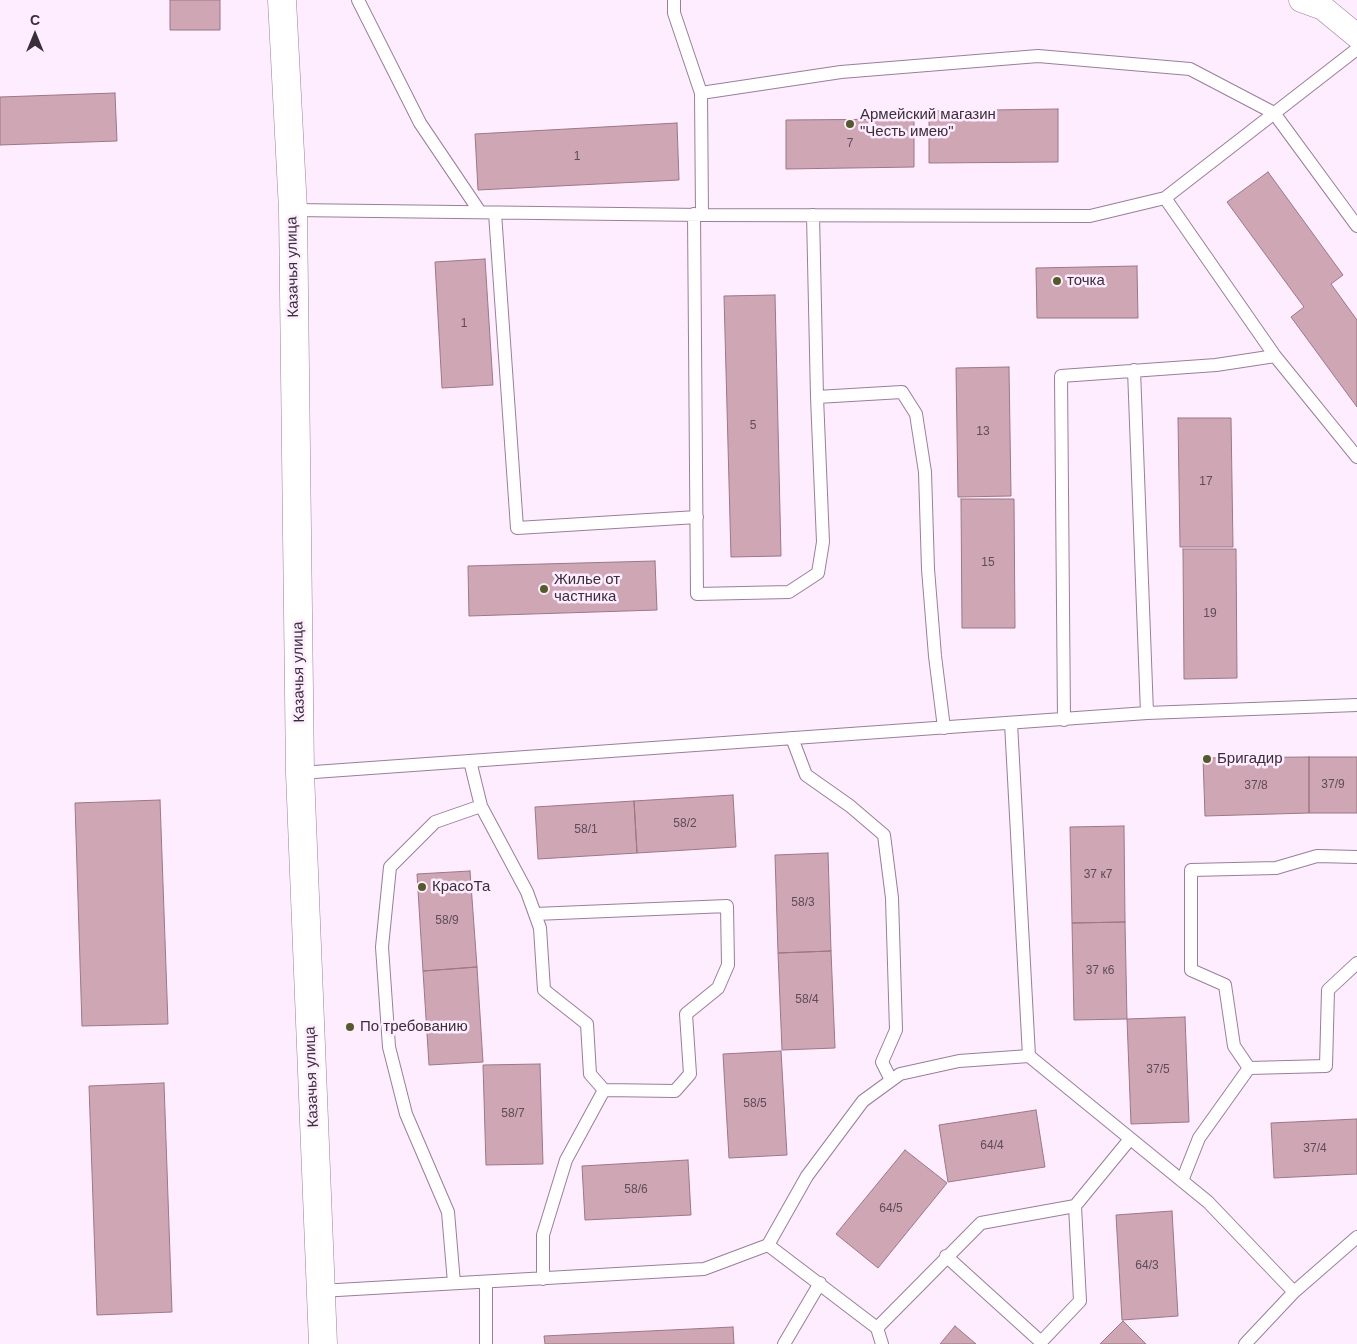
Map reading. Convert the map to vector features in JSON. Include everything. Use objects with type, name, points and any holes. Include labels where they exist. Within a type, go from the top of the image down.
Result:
[{"type":"street","name":"Казачья улица","points":[[282,0],[293,210],[300,773],[323,1344]]},
{"type":"street","points":[[1301,0],[1323,8],[1357,36]]},
{"type":"lane","points":[[358,0],[420,123],[480,212]]},
{"type":"lane","points":[[674,0],[674,13],[701,93],[698,215],[697,594],[789,592],[818,573],[823,542],[816,397],[813,215]]},
{"type":"lane","points":[[293,210],[698,215],[1090,216],[1164,198],[1357,49]]},
{"type":"lane","points":[[701,93],[841,72],[1038,56],[1190,69],[1274,113],[1357,226]]},
{"type":"lane","points":[[1164,198],[1275,356],[1357,457]]},
{"type":"lane","points":[[495,213],[517,528],[696,517]]},
{"type":"lane","points":[[1064,720],[1061,376],[1216,365],[1275,356]]},
{"type":"lane","points":[[1134,370],[1147,713]]},
{"type":"lane","points":[[816,397],[902,392],[916,414],[925,472],[928,569],[935,656],[944,728]]},
{"type":"lane","points":[[300,773],[1147,713],[1357,705]]},
{"type":"lane","points":[[1011,723],[1029,1056]]},
{"type":"lane","points":[[792,738],[806,775],[850,806],[884,835],[892,898],[896,1030],[882,1062],[891,1080]]},
{"type":"lane","points":[[470,761],[480,806],[527,892],[540,928],[544,990],[587,1024],[590,1074],[604,1090],[675,1091],[690,1074],[686,1014],[718,988],[728,964],[727,906],[535,914]]},
{"type":"lane","points":[[454,1284],[448,1212],[406,1114],[389,1047],[382,947],[390,867],[435,822],[480,806]]},
{"type":"lane","points":[[1249,1068],[1234,1046],[1225,985],[1191,970],[1191,870],[1276,868],[1316,856],[1357,857]]},
{"type":"lane","points":[[1249,1068],[1326,1066],[1328,990],[1357,963]]},
{"type":"lane","points":[[320,1291],[704,1269],[768,1244],[812,1168],[863,1101],[900,1074],[959,1061],[1029,1056],[1208,1202],[1294,1292]]},
{"type":"lane","points":[[1182,1181],[1199,1138],[1249,1068]]},
{"type":"lane","points":[[543,1279],[543,1235],[566,1160],[604,1090]]},
{"type":"lane","points":[[877,1328],[946,1256],[981,1223],[1075,1206],[1130,1139]]},
{"type":"lane","points":[[946,1256],[1041,1342],[1080,1301],[1075,1206]]},
{"type":"lane","points":[[1245,1344],[1294,1292],[1357,1237]]},
{"type":"lane","points":[[768,1244],[877,1328],[882,1344]]},
{"type":"lane","points":[[486,1282],[486,1344]]},
{"type":"lane","points":[[784,1344],[820,1283]]},
{"type":"building","points":[[170,0],[220,0],[220,30],[170,30]]},
{"type":"building","points":[[115,93],[117,141],[0,145],[0,97]]},
{"type":"building","points":[[1058,109],[1058,162],[929,163],[929,111]]},
{"type":"building","points":[[914,119],[914,167],[786,169],[786,120]]},
{"type":"building","points":[[677,123],[679,180],[478,190],[475,134]]},
{"type":"building","points":[[1268,172],[1343,275],[1331,284],[1357,320],[1357,407],[1291,317],[1304,307],[1227,202]]},
{"type":"building","points":[[485,259],[493,385],[442,388],[435,262]]},
{"type":"building","points":[[1137,266],[1138,318],[1037,318],[1036,268]]},
{"type":"building","points":[[775,295],[781,556],[731,557],[724,296]]},
{"type":"building","points":[[1009,367],[1011,496],[958,497],[956,368]]},
{"type":"building","points":[[1178,418],[1231,418],[1233,547],[1180,547]]},
{"type":"building","points":[[961,499],[1014,499],[1015,628],[962,628]]},
{"type":"building","points":[[1183,549],[1236,549],[1237,678],[1184,679]]},
{"type":"building","points":[[655,561],[657,610],[469,616],[468,566]]},
{"type":"building","points":[[1309,757],[1309,813],[1205,816],[1203,758]]},
{"type":"building","points":[[1309,757],[1357,757],[1357,813],[1309,813]]},
{"type":"building","points":[[733,795],[736,847],[637,853],[634,801]]},
{"type":"building","points":[[160,800],[168,1024],[82,1026],[75,803]]},
{"type":"building","points":[[634,801],[637,853],[538,859],[535,807]]},
{"type":"building","points":[[1124,826],[1125,922],[1072,923],[1070,827]]},
{"type":"building","points":[[828,853],[831,951],[778,953],[775,855]]},
{"type":"building","points":[[470,871],[477,967],[423,971],[417,874]]},
{"type":"building","points":[[1125,922],[1127,1019],[1074,1020],[1072,923]]},
{"type":"building","points":[[831,951],[835,1048],[782,1050],[778,953]]},
{"type":"building","points":[[477,967],[483,1062],[429,1065],[423,971]]},
{"type":"building","points":[[1185,1017],[1189,1122],[1131,1124],[1127,1019]]},
{"type":"building","points":[[781,1051],[787,1155],[729,1158],[723,1054]]},
{"type":"building","points":[[540,1064],[543,1164],[486,1165],[483,1065]]},
{"type":"building","points":[[164,1083],[172,1312],[97,1315],[89,1086]]},
{"type":"building","points":[[1036,1110],[1045,1167],[948,1182],[939,1125]]},
{"type":"building","points":[[1357,1119],[1357,1174],[1274,1178],[1271,1123]]},
{"type":"building","points":[[905,1150],[947,1183],[878,1268],[836,1234]]},
{"type":"building","points":[[688,1160],[691,1215],[585,1220],[582,1166]]},
{"type":"building","points":[[1172,1211],[1178,1316],[1122,1320],[1116,1215]]},
{"type":"building","points":[[1123,1321],[1146,1344],[1100,1344]]},
{"type":"building","points":[[955,1326],[976,1344],[940,1344]]},
{"type":"building","points":[[733,1327],[734,1344],[545,1344],[544,1336]]},
{"type":"place","name":"Армейский магазин \"Честь имею\"","points":[[850,124]]},
{"type":"place","name":"точка","points":[[1057,281]]},
{"type":"place","name":"Жилье от частника","points":[[544,589]]},
{"type":"place","name":"Бригадир","points":[[1207,759]]},
{"type":"place","name":"КрасоТа","points":[[422,887]]},
{"type":"place","name":"По требованию","points":[[350,1027]]}]
